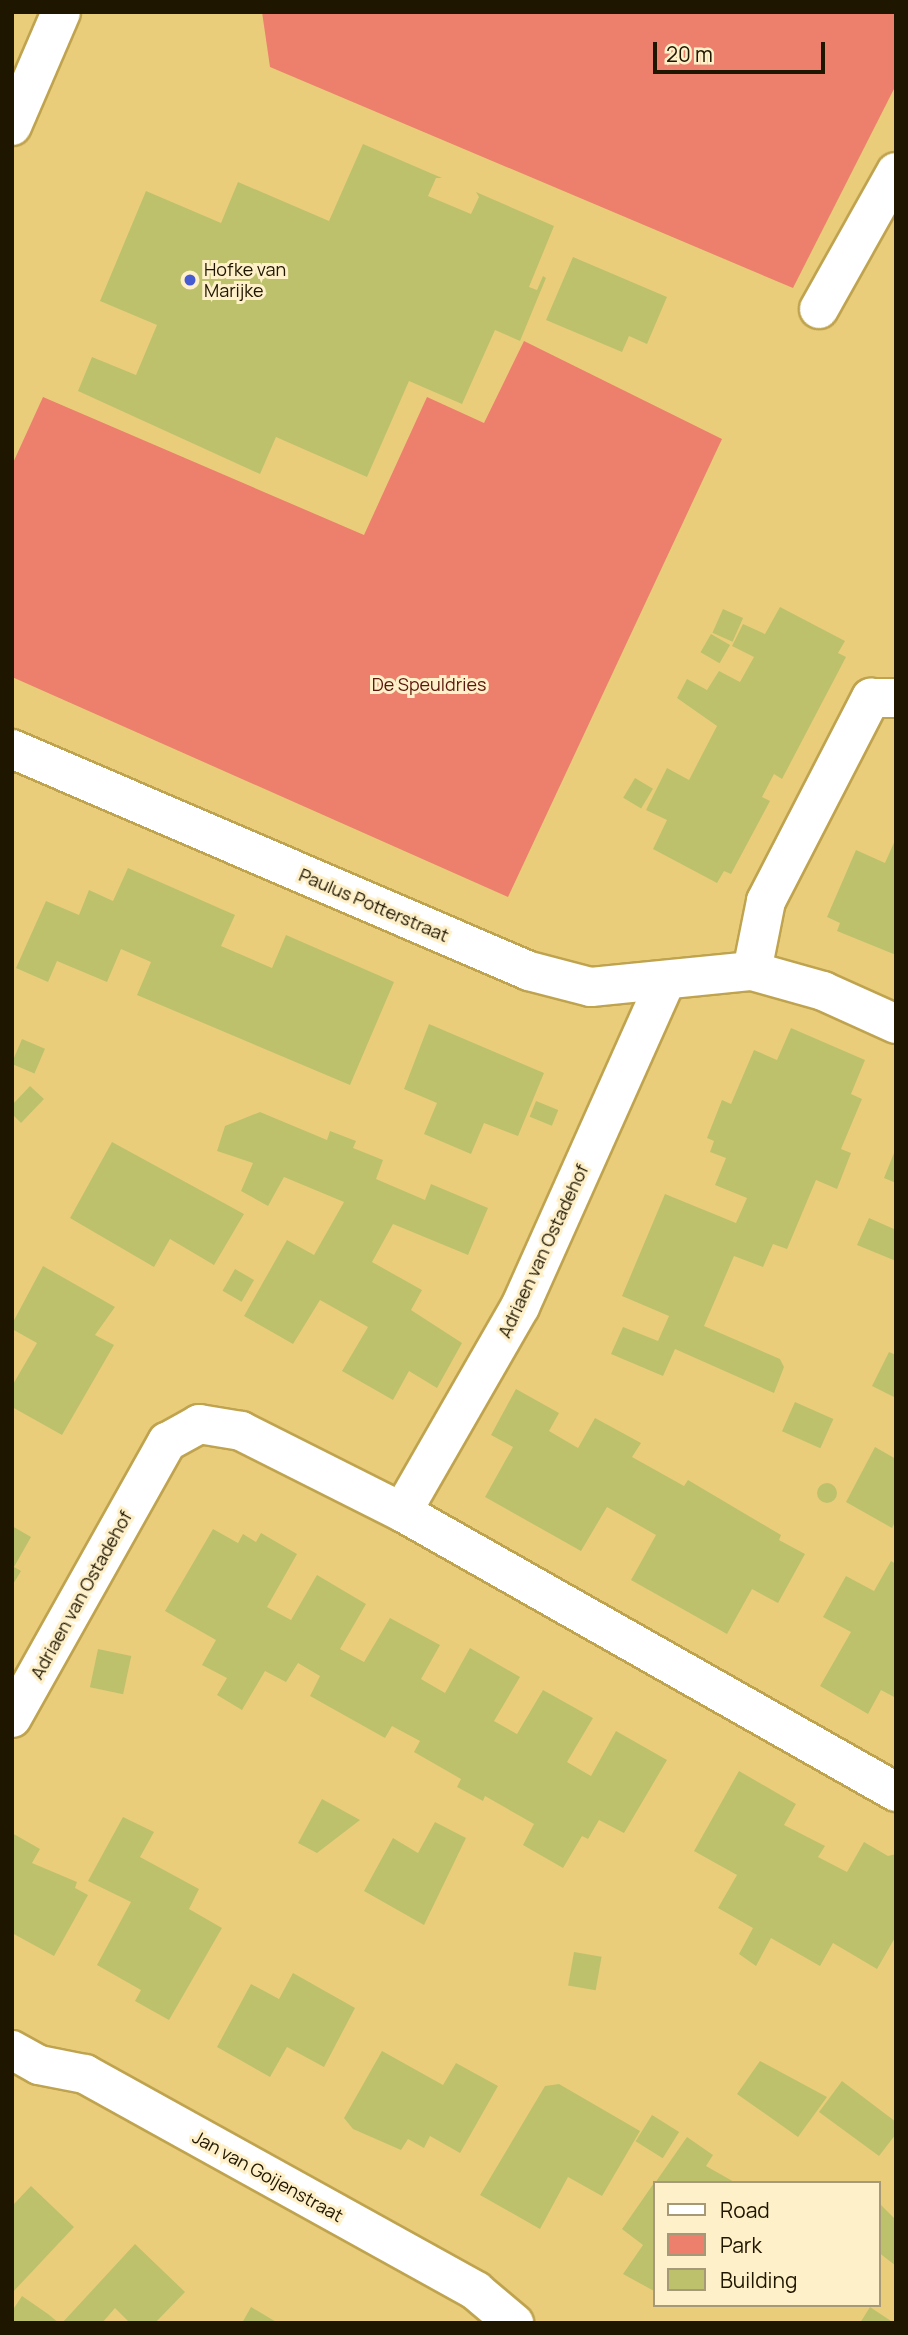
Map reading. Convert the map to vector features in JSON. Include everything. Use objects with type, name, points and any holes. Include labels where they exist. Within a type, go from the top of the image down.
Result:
[{"type":"street","points":[[12,126],[61,12]]},
{"type":"street","points":[[819,309],[896,172]]},
{"type":"street","points":[[752,971],[766,901],[872,698],[896,698]]},
{"type":"street","name":"Paulus Potterstraat","points":[[12,749],[529,971],[591,987],[752,971],[823,990],[896,1024]]},
{"type":"street","name":"Adriaen van Ostadehof","points":[[402,1512],[520,1307],[666,980]]},
{"type":"street","name":"Adriaen van Ostadehof","points":[[12,1718],[167,1441],[199,1424],[241,1431],[402,1512],[896,1792]]},
{"type":"street","name":"Jan van Goijenstraat","points":[[12,2050],[39,2065],[85,2074],[476,2291],[514,2323]]},
{"type":"green space","points":[[262,12],[896,12],[896,85],[793,288],[270,67]]},
{"type":"green space","name":"De Speuldries","points":[[524,341],[722,439],[508,897],[12,677],[12,465],[43,397],[364,535],[427,397],[484,423]]},
{"type":"building","points":[[363,144],[442,178],[436,178],[428,196],[471,214],[479,197],[476,192],[554,226],[529,287],[537,290],[543,276],[546,278],[520,341],[495,330],[462,404],[409,381],[367,477],[276,437],[260,474],[78,391],[92,357],[136,375],[157,325],[100,301],[146,191],[221,223],[238,182],[329,221]]},
{"type":"building","points":[[573,257],[667,297],[647,344],[629,336],[622,352],[546,320]]},
{"type":"building","points":[[780,607],[845,641],[838,653],[846,657],[782,779],[774,774],[762,797],[770,801],[731,874],[724,871],[717,883],[653,849],[667,820],[646,810],[667,768],[689,780],[717,726],[677,698],[687,679],[707,690],[719,671],[740,682],[754,657],[732,646],[743,624],[765,634]]},
{"type":"building","points":[[723,609],[743,618],[733,642],[712,633]]},
{"type":"building","points":[[711,634],[730,645],[720,663],[700,652]]},
{"type":"building","points":[[635,778],[653,789],[641,809],[623,798]]},
{"type":"building","points":[[896,838],[896,955],[837,931],[840,923],[827,917],[856,850],[885,863]]},
{"type":"building","points":[[128,868],[235,915],[221,946],[272,968],[286,935],[394,982],[350,1085],[137,995],[151,962],[121,949],[107,982],[57,961],[48,982],[16,968],[46,901],[79,915],[89,890],[113,901]]},
{"type":"building","points":[[429,1024],[544,1073],[518,1136],[484,1123],[471,1154],[424,1134],[437,1103],[404,1089]]},
{"type":"building","points":[[791,1028],[865,1060],[851,1094],[862,1099],[841,1149],[851,1153],[837,1189],[816,1180],[787,1249],[773,1244],[763,1267],[734,1256],[704,1326],[780,1359],[784,1367],[774,1393],[675,1349],[663,1376],[611,1354],[623,1327],[658,1341],[669,1316],[622,1296],[665,1194],[736,1223],[747,1198],[715,1185],[726,1158],[710,1152],[714,1141],[707,1138],[722,1100],[731,1104],[754,1050],[777,1060]]},
{"type":"building","points":[[22,1039],[45,1049],[34,1074],[12,1064]]},
{"type":"building","points":[[30,1086],[44,1099],[21,1123],[12,1114],[12,1105]]},
{"type":"building","points":[[536,1101],[558,1110],[552,1126],[530,1117]]},
{"type":"building","points":[[260,1112],[327,1140],[330,1131],[356,1141],[353,1148],[383,1160],[376,1179],[425,1200],[431,1184],[488,1208],[468,1255],[393,1224],[372,1262],[422,1290],[411,1310],[462,1343],[437,1388],[409,1371],[393,1400],[342,1371],[368,1327],[320,1300],[293,1344],[244,1316],[287,1240],[314,1255],[344,1202],[284,1177],[268,1206],[241,1191],[253,1163],[217,1151],[225,1126]]},
{"type":"building","points":[[112,1142],[244,1214],[214,1265],[170,1239],[154,1267],[70,1218]]},
{"type":"building","points":[[896,1148],[896,1183],[884,1178]]},
{"type":"building","points":[[869,1218],[894,1229],[896,1224],[896,1261],[857,1245]]},
{"type":"building","points":[[43,1266],[115,1307],[95,1335],[114,1345],[62,1435],[12,1407],[12,1386],[37,1343],[12,1329],[12,1324]]},
{"type":"building","points":[[235,1269],[254,1280],[242,1302],[222,1291]]},
{"type":"building","points":[[889,1352],[896,1355],[896,1398],[872,1386]]},
{"type":"building","points":[[516,1389],[559,1413],[549,1431],[578,1448],[595,1418],[641,1443],[632,1457],[684,1486],[688,1480],[781,1535],[779,1540],[805,1554],[778,1603],[752,1589],[727,1634],[631,1580],[656,1535],[607,1507],[581,1551],[485,1497],[513,1447],[491,1435]]},
{"type":"building","points":[[795,1402],[833,1419],[820,1448],[782,1431]]},
{"type":"building","points":[[875,1447],[896,1459],[896,1520],[892,1528],[846,1502]]},
{"type":"building","points":[[827,1483],[834,1486],[837,1493],[834,1500],[827,1503],[820,1500],[817,1493],[820,1486]]},
{"type":"building","points":[[12,1526],[31,1537],[14,1567],[21,1571],[12,1586]]},
{"type":"building","points":[[213,1529],[238,1543],[243,1534],[256,1542],[261,1533],[297,1554],[267,1607],[291,1620],[317,1575],[366,1604],[340,1649],[364,1662],[390,1618],[440,1645],[421,1679],[445,1693],[470,1648],[520,1677],[494,1721],[517,1734],[543,1690],[593,1718],[567,1762],[591,1776],[616,1731],[667,1760],[624,1833],[599,1820],[588,1839],[582,1836],[563,1868],[523,1845],[534,1824],[485,1796],[483,1801],[457,1787],[461,1779],[414,1752],[420,1741],[392,1726],[385,1738],[310,1696],[320,1676],[298,1663],[286,1682],[265,1671],[242,1710],[217,1695],[227,1678],[202,1665],[216,1640],[165,1611]]},
{"type":"building","points":[[891,1561],[896,1564],[896,1698],[881,1690],[868,1714],[820,1686],[851,1632],[823,1617],[846,1576],[874,1591]]},
{"type":"building","points":[[98,1649],[131,1656],[123,1694],[90,1687]]},
{"type":"building","points":[[739,1771],[796,1804],[784,1825],[825,1846],[818,1857],[847,1872],[864,1842],[888,1856],[896,1854],[896,1936],[877,1969],[833,1943],[820,1966],[771,1938],[756,1966],[739,1954],[753,1928],[718,1908],[737,1875],[694,1851]]},
{"type":"building","points":[[322,1799],[360,1820],[317,1853],[298,1843]]},
{"type":"building","points":[[123,1817],[154,1832],[140,1857],[199,1889],[189,1909],[222,1928],[169,2020],[135,2001],[141,1990],[97,1965],[131,1902],[88,1881]]},
{"type":"building","points":[[435,1822],[466,1838],[424,1925],[364,1891],[393,1838],[418,1853]]},
{"type":"building","points":[[12,1833],[40,1849],[32,1863],[77,1882],[75,1888],[88,1895],[54,1956],[12,1933]]},
{"type":"building","points":[[574,1952],[602,1957],[596,1990],[568,1985]]},
{"type":"building","points":[[293,1973],[355,2008],[324,2067],[287,2047],[270,2077],[217,2047],[251,1984],[279,1999]]},
{"type":"building","points":[[382,2051],[443,2085],[456,2063],[498,2086],[460,2153],[430,2136],[424,2148],[408,2139],[401,2150],[353,2129],[344,2118]]},
{"type":"building","points":[[760,2061],[827,2097],[798,2137],[737,2094]]},
{"type":"building","points":[[842,2081],[896,2122],[896,2134],[879,2156],[819,2112]]},
{"type":"building","points":[[559,2084],[640,2131],[602,2196],[568,2177],[540,2229],[480,2195],[545,2086]]},
{"type":"building","points":[[652,2115],[679,2132],[663,2158],[636,2141]]},
{"type":"building","points":[[687,2137],[713,2155],[706,2166],[732,2181],[656,2181]]},
{"type":"building","points":[[31,2186],[74,2227],[12,2293],[12,2206]]},
{"type":"building","points":[[652,2186],[652,2290],[623,2274],[643,2245],[622,2229]]},
{"type":"building","points":[[881,2205],[896,2220],[896,2266],[880,2254]]},
{"type":"building","points":[[135,2244],[185,2292],[155,2323],[130,2323],[115,2308],[102,2323],[62,2323]]},
{"type":"building","points":[[22,2296],[59,2323],[12,2323],[12,2311]]},
{"type":"building","points":[[251,2307],[278,2323],[242,2323]]},
{"type":"building","points":[[870,2307],[894,2323],[860,2323]]},
{"type":"place","name":"Hofke van Marijke","points":[[190,280]]}]
